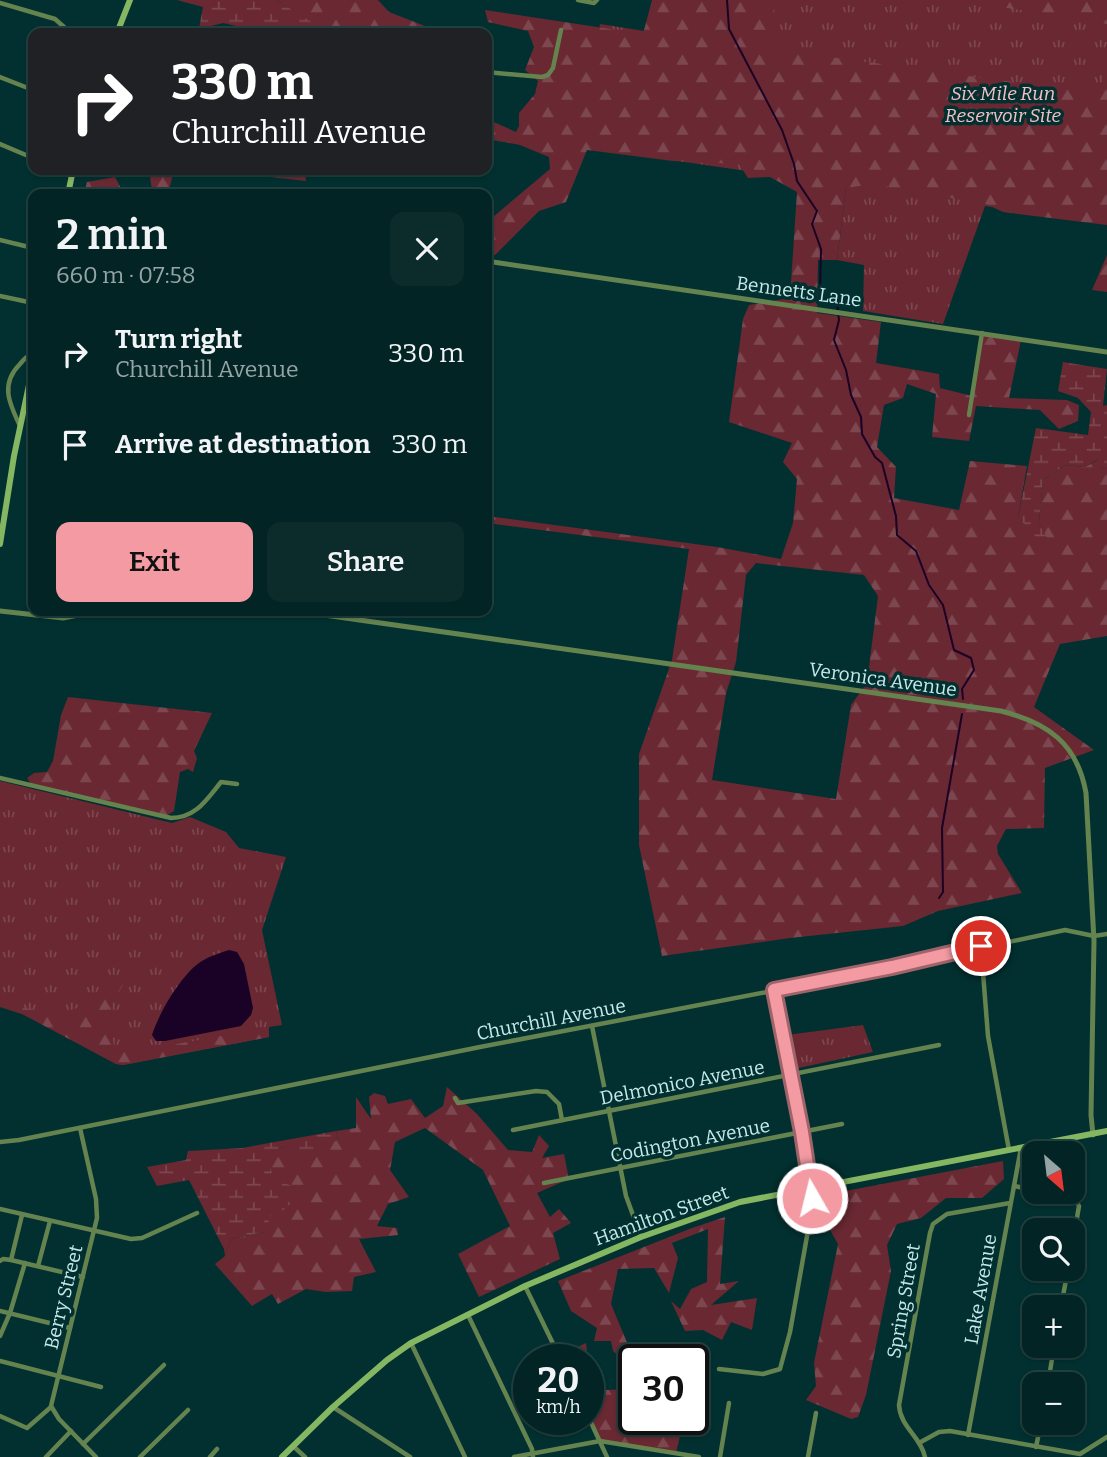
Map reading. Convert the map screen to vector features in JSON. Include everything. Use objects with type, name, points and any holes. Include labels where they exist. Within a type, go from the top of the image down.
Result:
[{"type":"main road","points":[[119,28],[130,0]]},
{"type":"main road","points":[[0,544],[28,389]]},
{"type":"main road","name":"Hamilton Street","points":[[282,1457],[333,1407],[411,1343],[524,1286],[641,1237],[740,1202],[1107,1131]]},
{"type":"street","points":[[578,0],[594,3],[597,0]]},
{"type":"street","points":[[0,3],[55,19],[64,27]]},
{"type":"street","points":[[492,73],[542,77],[548,75],[553,68],[561,30]]},
{"type":"street","points":[[0,76],[28,88]]},
{"type":"street","points":[[0,144],[28,156]]},
{"type":"street","points":[[0,240],[28,247]]},
{"type":"street","name":"Bennetts Lane","points":[[492,262],[1107,352]]},
{"type":"street","points":[[0,296],[28,302]]},
{"type":"street","points":[[969,415],[982,333]]},
{"type":"street","points":[[20,426],[3,394],[13,370],[28,357]]},
{"type":"street","points":[[0,611],[28,614]]},
{"type":"street","points":[[45,616],[73,616]]},
{"type":"street","name":"Veronica Avenue","points":[[331,616],[1001,711],[1034,721],[1051,731],[1077,761],[1086,793],[1094,936],[1091,1115],[1093,1135]]},
{"type":"street","points":[[0,778],[171,818],[197,812],[220,782],[237,784]]},
{"type":"street","name":"Churchill Avenue","points":[[0,1142],[853,975],[1065,930],[1094,936],[1107,934]]},
{"type":"street","points":[[981,946],[988,1036],[1009,1150]]},
{"type":"street","points":[[719,1369],[769,1374],[780,1369],[790,1332],[810,1221],[811,1188],[774,990]]},
{"type":"street","points":[[592,1026],[629,1207],[641,1237]]},
{"type":"street","name":"Delmonico Avenue","points":[[513,1130],[939,1045]]},
{"type":"street","points":[[456,1098],[458,1103],[536,1091],[547,1092],[559,1104],[562,1120]]},
{"type":"street","name":"Codington Avenue","points":[[544,1184],[842,1124]]},
{"type":"street","name":"Berry Street","points":[[51,1407],[97,1218],[96,1199],[80,1128]]},
{"type":"street","name":"Lake Avenue","points":[[968,1435],[1021,1148]]},
{"type":"street","points":[[1014,1186],[1022,1188]]},
{"type":"street","name":"Spring Street","points":[[925,1457],[919,1443],[905,1426],[899,1405],[933,1224],[947,1214],[1010,1203]]},
{"type":"street","points":[[0,1209],[131,1239],[142,1238],[197,1213]]},
{"type":"street","points":[[11,1260],[22,1215]]},
{"type":"street","points":[[38,1266],[50,1221]]},
{"type":"street","points":[[0,1261],[11,1260],[83,1277]]},
{"type":"street","points":[[0,1336],[10,1313],[24,1263]]},
{"type":"street","points":[[524,1286],[553,1344]]},
{"type":"street","points":[[0,1311],[70,1328]]},
{"type":"street","points":[[467,1314],[533,1455]]},
{"type":"street","points":[[411,1343],[465,1457]]},
{"type":"street","points":[[0,1361],[101,1387]]},
{"type":"street","points":[[83,1444],[164,1365]]},
{"type":"street","points":[[720,1457],[729,1403]]},
{"type":"street","points":[[0,1416],[27,1428],[51,1407],[96,1457]]},
{"type":"street","points":[[333,1407],[410,1457]]},
{"type":"street","points":[[140,1457],[188,1410]]},
{"type":"street","points":[[808,1457],[816,1413]]},
{"type":"street","points":[[46,1457],[71,1431]]},
{"type":"street","points":[[919,1443],[939,1432],[1080,1454],[1107,1437]]},
{"type":"street","points":[[597,1435],[607,1457]]},
{"type":"street","points":[[1036,1447],[1038,1435]]},
{"type":"street","points":[[514,1457],[600,1441],[699,1457]]},
{"type":"street","points":[[293,1446],[305,1457]]},
{"type":"street","points":[[210,1457],[217,1449]]},
{"type":"green space","points":[[177,0],[276,0],[319,28],[245,28],[223,23],[199,28],[203,7]]},
{"type":"green space","points":[[276,0],[378,0],[389,12],[430,28],[318,28]]},
{"type":"green space","points":[[652,0],[775,0],[772,49],[1099,94],[1107,69],[1107,225],[1003,212],[986,204],[872,184],[846,188],[837,260],[818,260],[817,313],[881,322],[876,363],[939,374],[940,388],[972,396],[980,334],[1021,340],[1009,398],[1067,400],[1079,405],[1078,421],[1059,429],[1040,410],[976,406],[969,441],[932,437],[936,394],[907,384],[903,398],[884,405],[877,447],[896,467],[894,498],[959,510],[970,461],[1027,466],[1018,517],[1048,542],[1039,522],[1043,480],[1065,465],[1085,467],[1098,460],[1101,468],[1107,469],[1107,636],[1060,644],[1034,707],[1094,750],[1045,768],[1044,828],[1006,829],[997,846],[998,854],[1022,893],[938,911],[903,926],[662,956],[639,845],[639,754],[672,660],[689,549],[492,524],[492,517],[717,547],[781,559],[793,523],[797,479],[783,462],[792,443],[729,422],[743,319],[749,305],[790,298],[797,192],[770,177],[748,178],[739,164],[673,161],[587,150],[566,202],[539,211],[495,255],[492,255],[492,218],[550,169],[549,157],[520,145],[492,140],[492,121],[516,132],[519,113],[535,94],[538,81],[525,70],[534,47],[528,31],[488,22],[485,10],[643,34]],"holes":[[[756,563],[864,575],[878,596],[867,683],[851,705],[836,799],[712,780],[726,693],[736,662],[746,575]]]},
{"type":"green space","name":"Six Mile Run Reservoir Site","points":[[669,0],[1107,0],[1107,224],[985,206],[943,324],[863,311],[864,265],[837,260],[846,188],[850,186],[533,140],[589,91],[600,24],[663,34]]},
{"type":"green space","points":[[958,0],[1107,0],[1107,24]]},
{"type":"green space","points":[[150,175],[173,175],[169,189],[152,189]]},
{"type":"green space","points":[[253,175],[305,175],[306,181]]},
{"type":"green space","points":[[115,177],[121,189],[85,189],[87,182]]},
{"type":"green space","points":[[1107,255],[1107,292],[1092,290]]},
{"type":"green space","points":[[1063,362],[1107,369],[1103,406],[1107,405],[1107,469],[1101,468],[1097,460],[1085,467],[1065,465],[1043,480],[1039,522],[1049,542],[1041,543],[1018,517],[1036,428],[1088,435],[1091,412],[1078,398],[1058,391]]},
{"type":"green space","points":[[68,697],[212,713],[194,751],[197,758],[193,772],[188,769],[180,772],[174,811],[166,816],[31,784],[27,778],[34,773],[47,772],[53,761],[61,715]]},
{"type":"green space","points":[[0,781],[172,823],[190,817],[226,832],[239,848],[286,857],[262,930],[282,1025],[269,1027],[269,1037],[123,1065],[116,1064],[31,1017],[0,1007]]},
{"type":"green space","points":[[107,975],[123,985],[108,1010],[115,1052],[144,1050],[269,1027],[269,1037],[123,1065],[116,1064],[22,1014],[19,1008],[54,1011],[80,1007],[93,997]]},
{"type":"green space","points":[[863,1025],[873,1052],[794,1069],[787,1035]]},
{"type":"green space","points":[[447,1087],[477,1114],[508,1150],[532,1152],[539,1135],[549,1146],[542,1158],[564,1154],[569,1179],[537,1193],[550,1217],[559,1209],[571,1223],[553,1233],[560,1259],[479,1297],[458,1254],[510,1226],[483,1170],[425,1128],[395,1142],[390,1170],[409,1197],[388,1204],[377,1226],[397,1228],[398,1235],[359,1239],[376,1272],[354,1277],[352,1291],[326,1292],[306,1289],[278,1304],[272,1294],[252,1306],[215,1264],[225,1256],[231,1239],[264,1232],[274,1179],[265,1155],[285,1146],[338,1140],[336,1131],[356,1128],[356,1097],[371,1119],[369,1097],[374,1093],[385,1096],[388,1104],[411,1099],[425,1118],[443,1106]]},
{"type":"green space","points":[[336,1131],[338,1140],[299,1157],[285,1146],[266,1155],[274,1179],[292,1186],[291,1203],[281,1212],[273,1210],[264,1232],[231,1239],[225,1256],[189,1180],[157,1186],[147,1167],[186,1160],[188,1151],[242,1148]]},
{"type":"green space","points":[[1003,1161],[1004,1179],[982,1198],[946,1198],[921,1218],[897,1224],[887,1245],[891,1271],[866,1395],[858,1417],[851,1419],[806,1400],[816,1386],[814,1363],[838,1244],[830,1230],[835,1193]]},
{"type":"green space","points":[[725,1217],[720,1284],[739,1281],[711,1305],[757,1298],[752,1330],[731,1322],[722,1340],[703,1330],[685,1331],[671,1301],[680,1309],[691,1289],[707,1282],[708,1229],[672,1243],[678,1258],[669,1293],[654,1268],[618,1269],[611,1304],[628,1344],[618,1344],[618,1356],[613,1351],[611,1341],[594,1341],[597,1328],[571,1311],[558,1281]]},
{"type":"green space","points":[[604,1388],[618,1390],[618,1435],[680,1435],[676,1453],[600,1441],[597,1435],[604,1435]]},
{"type":"shaded area","points":[[229,950],[237,952],[244,964],[253,1008],[251,1015],[241,1026],[156,1041],[152,1035],[160,1016],[187,975],[202,961]]},
{"type":"waterway","points":[[727,0],[729,29],[782,130],[797,181],[817,211],[812,224],[821,249],[820,294],[837,303],[839,320],[834,340],[846,370],[851,395],[861,417],[862,434],[875,457],[882,463],[896,516],[897,535],[916,551],[929,585],[943,605],[954,650],[971,658],[974,670],[962,689],[963,699]]},
{"type":"waterway","points":[[939,898],[943,892],[942,828],[962,714]]},
{"type":"route","points":[[812,1198],[774,990],[981,946]]}]
